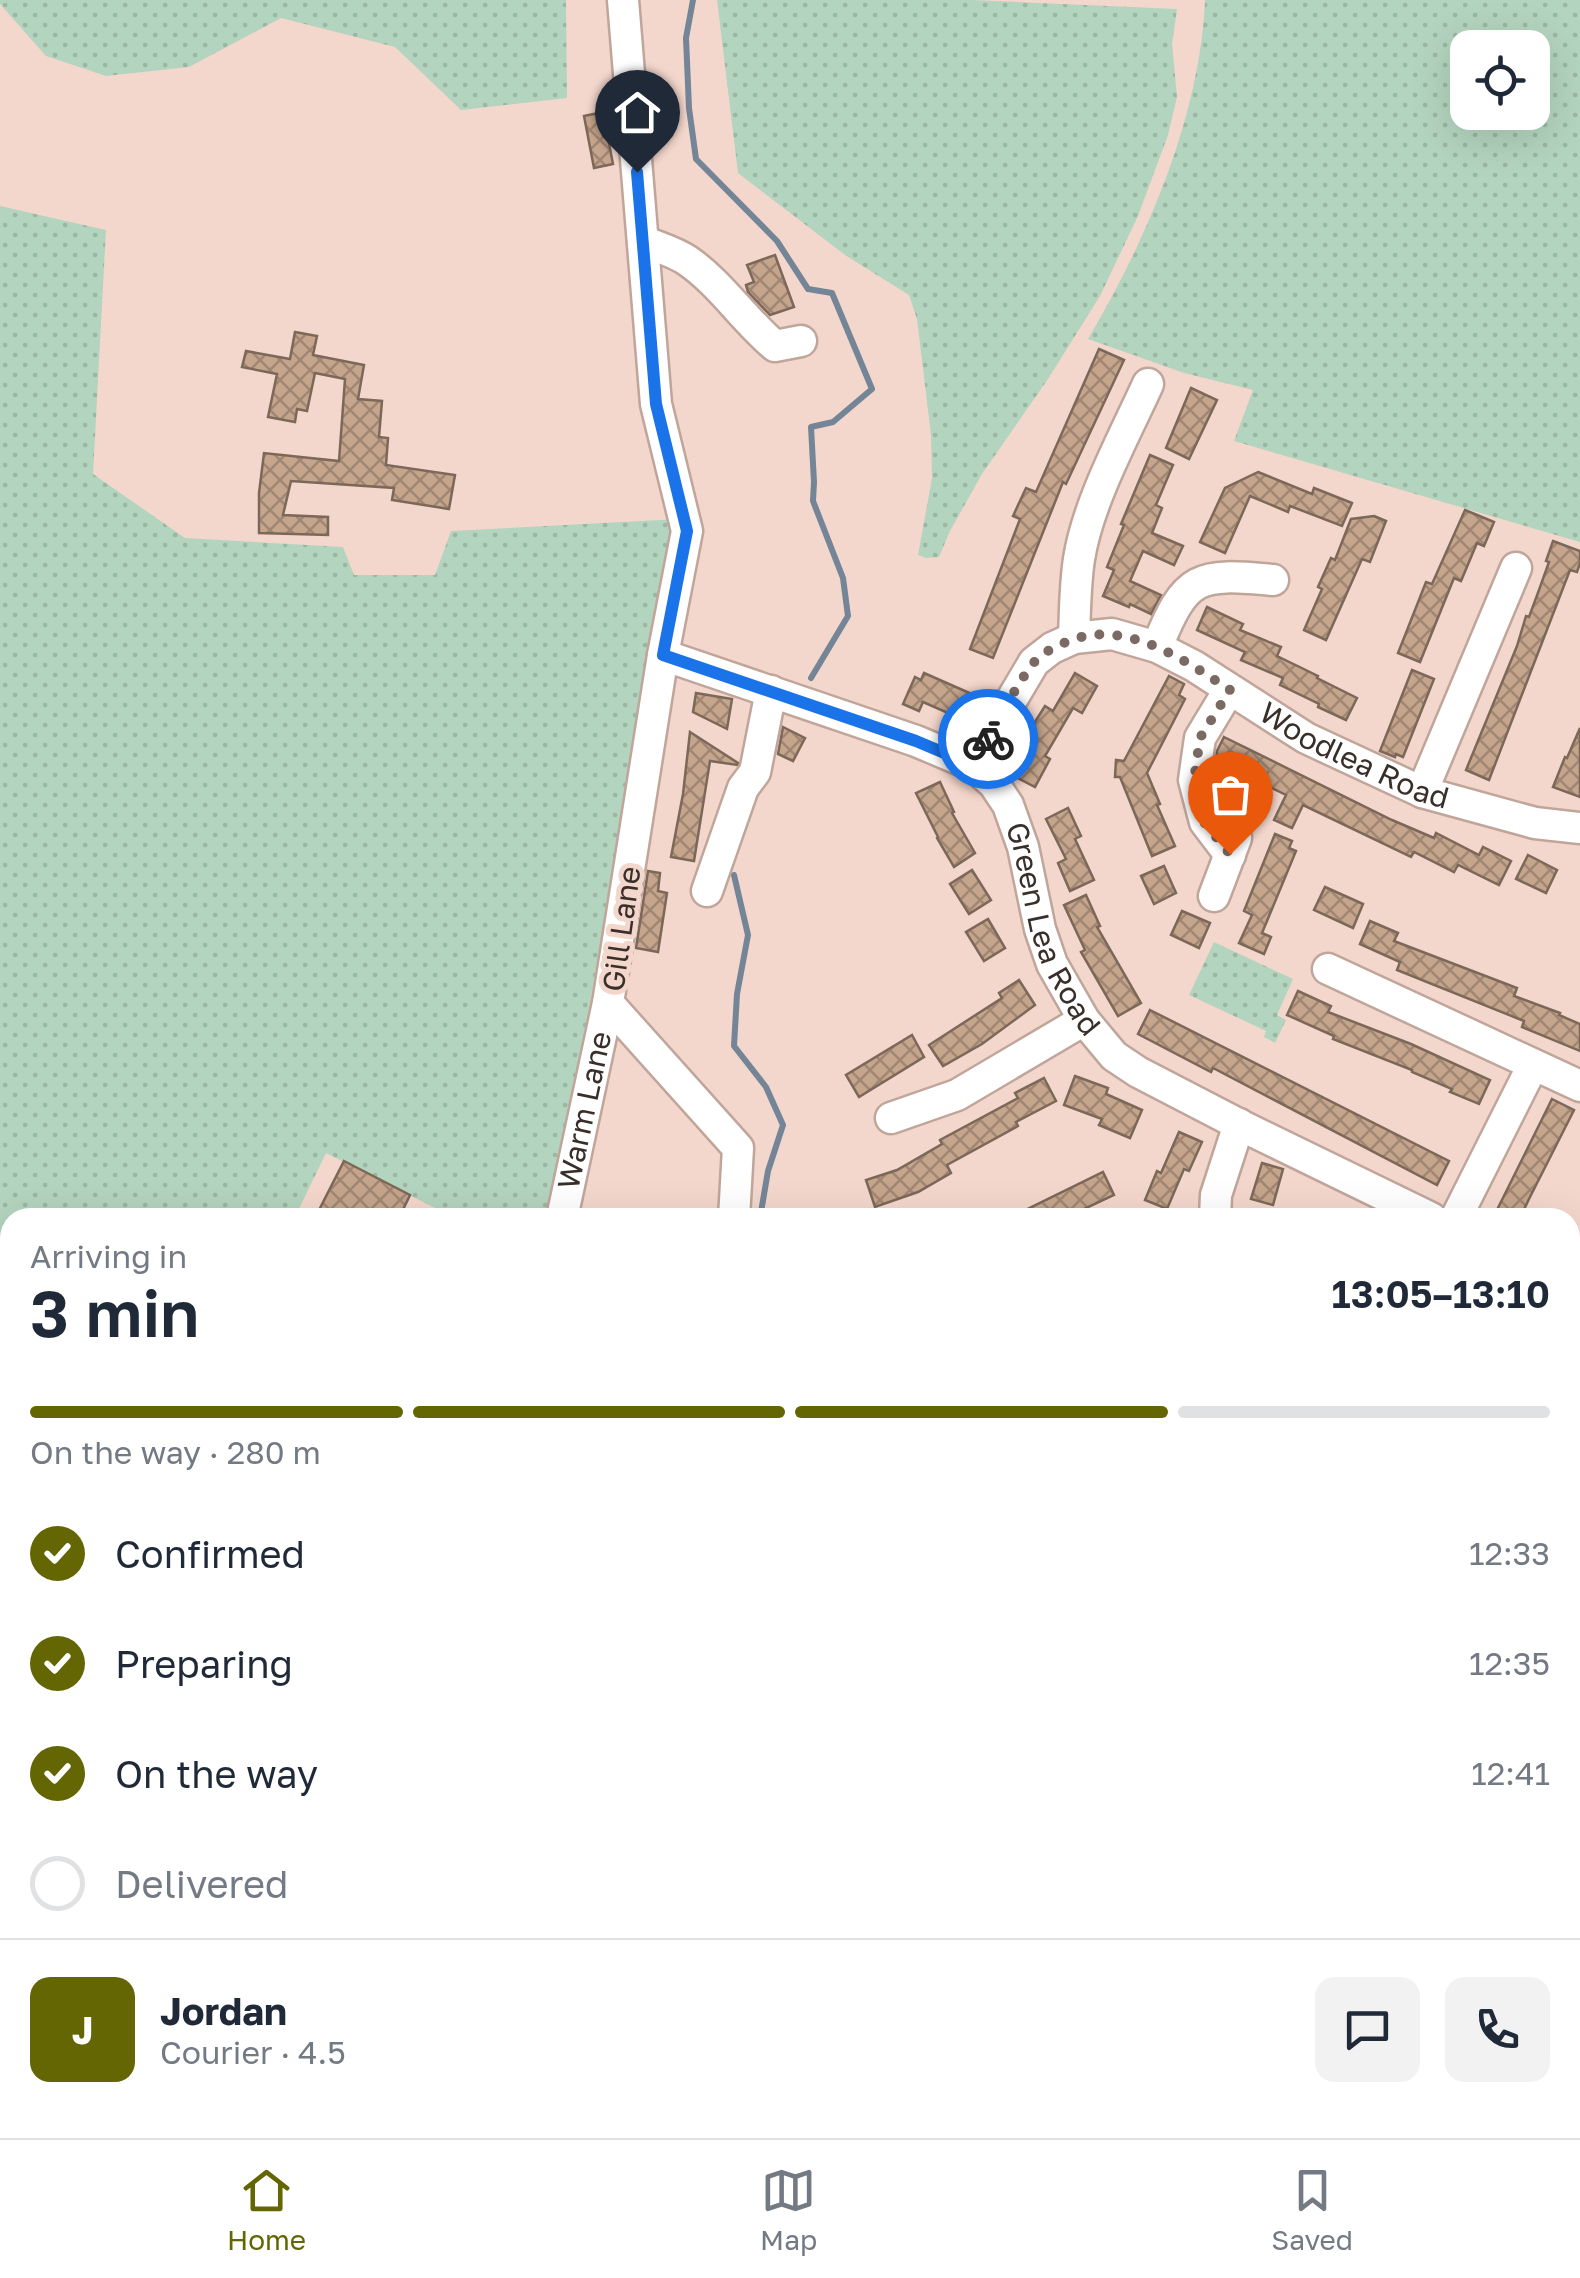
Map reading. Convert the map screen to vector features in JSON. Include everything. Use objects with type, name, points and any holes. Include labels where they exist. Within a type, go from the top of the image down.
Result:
[{"type":"street","name":"Gill Lane","points":[[623,0],[656,404],[687,531],[663,655],[608,1002],[738,1148],[735,1208]]},
{"type":"street","points":[[643,242],[685,259],[708,277],[775,346],[801,341]]},
{"type":"street","points":[[973,765],[1034,662],[1074,638],[1083,541],[1106,476],[1148,384]]},
{"type":"street","points":[[1422,792],[1516,568]]},
{"type":"street","points":[[1157,647],[1174,608],[1196,584],[1233,576],[1273,580]]},
{"type":"street","name":"Woodlea Road","points":[[1074,638],[1112,634],[1157,647],[1194,666],[1306,738],[1422,792],[1535,823],[1580,828]]},
{"type":"street","points":[[663,655],[771,692],[756,772],[743,788],[707,891]]},
{"type":"street","points":[[1214,896],[1234,844],[1204,822],[1194,780],[1200,738],[1230,690]]},
{"type":"street","name":"Green Lea Road","points":[[771,692],[916,741],[973,765],[994,784],[1008,805],[1023,847],[1040,930],[1052,964],[1084,1020],[1114,1056],[1239,1124],[1411,1208]]},
{"type":"street","points":[[1328,969],[1580,1086]]},
{"type":"street","name":"Warm Lane","points":[[564,1208],[608,1002]]},
{"type":"street","points":[[890,1118],[957,1094],[1084,1020]]},
{"type":"street","points":[[1461,1208],[1533,1065]]},
{"type":"street","points":[[1215,1208],[1239,1124]]},
{"type":"green space","points":[[0,0],[566,0],[567,98],[461,110],[395,47],[281,18],[189,67],[106,76],[46,56]]},
{"type":"green space","points":[[717,0],[971,0],[1177,9],[1172,44],[1177,97],[1168,135],[1138,216],[1100,296],[982,474],[939,557],[918,555],[932,478],[931,435],[917,319],[909,295],[845,255],[738,173]]},
{"type":"green space","points":[[1205,0],[1580,0],[1580,542],[1234,441],[1253,390],[1184,373],[1088,339],[1150,219],[1193,88]]},
{"type":"green space","points":[[0,206],[106,230],[93,474],[185,538],[343,547],[354,575],[435,575],[451,531],[679,519],[655,628],[582,1049],[547,1208],[435,1208],[326,1153],[299,1208],[0,1208]]},
{"type":"green space","points":[[1214,942],[1293,979],[1277,1015],[1286,1020],[1275,1043],[1264,1037],[1266,1031],[1189,995]]},
{"type":"building","points":[[603,112],[613,164],[594,168],[584,116]]},
{"type":"building","points":[[775,255],[794,307],[770,315],[748,292],[746,285],[754,282],[747,265]]},
{"type":"building","points":[[295,332],[317,336],[313,355],[364,365],[358,399],[382,401],[379,437],[388,438],[386,465],[455,475],[449,509],[392,500],[394,488],[291,481],[283,515],[328,517],[328,535],[259,533],[264,453],[339,461],[345,379],[315,373],[307,411],[297,409],[295,422],[268,417],[277,374],[242,367],[246,351],[290,359]]},
{"type":"building","points":[[1099,349],[1124,360],[1066,484],[1063,482],[993,658],[970,649],[1020,519],[1013,516],[1026,488],[1036,492]]},
{"type":"building","points":[[1191,388],[1217,400],[1189,459],[1166,448]]},
{"type":"building","points":[[1150,455],[1173,465],[1156,505],[1162,508],[1152,533],[1183,546],[1174,565],[1143,551],[1130,581],[1161,595],[1151,614],[1103,596],[1114,570],[1107,567],[1124,525],[1121,524]]},
{"type":"building","points":[[1258,472],[1312,494],[1314,488],[1352,503],[1342,526],[1290,506],[1288,512],[1250,496],[1225,553],[1200,542],[1225,488]]},
{"type":"building","points":[[1465,510],[1494,522],[1484,546],[1477,543],[1461,581],[1454,578],[1420,662],[1398,653],[1426,582],[1432,584]]},
{"type":"building","points":[[1374,516],[1386,521],[1370,562],[1362,559],[1326,640],[1304,630],[1322,589],[1318,587],[1331,558],[1335,560],[1351,519]]},
{"type":"building","points":[[1553,541],[1580,551],[1580,563],[1577,572],[1570,570],[1489,780],[1466,770],[1526,616],[1529,617]]},
{"type":"building","points":[[1207,607],[1243,624],[1240,630],[1281,647],[1277,656],[1357,698],[1346,720],[1280,685],[1283,678],[1241,660],[1245,652],[1197,630]]},
{"type":"building","points":[[1412,670],[1434,679],[1403,757],[1395,757],[1380,751]]},
{"type":"building","points":[[924,673],[974,695],[964,717],[923,702],[919,711],[903,704],[915,677],[921,680]]},
{"type":"building","points":[[1075,673],[1097,686],[1082,713],[1073,708],[1045,756],[1050,759],[1035,787],[1012,775],[1032,736],[1028,733],[1045,706],[1053,711]]},
{"type":"building","points":[[1169,676],[1184,684],[1179,695],[1185,699],[1147,773],[1175,846],[1152,856],[1120,777],[1115,777],[1116,760],[1124,761]]},
{"type":"building","points":[[696,693],[732,699],[727,729],[693,712]]},
{"type":"building","points":[[783,727],[805,738],[793,761],[778,754]]},
{"type":"building","points":[[1580,728],[1580,797],[1553,787]]},
{"type":"building","points":[[690,732],[738,763],[710,761],[694,861],[671,857]]},
{"type":"building","points":[[1224,737],[1392,820],[1434,838],[1436,833],[1479,855],[1483,847],[1511,861],[1499,885],[1458,865],[1454,872],[1414,852],[1411,857],[1303,805],[1292,828],[1274,820],[1286,795],[1216,761]]},
{"type":"building","points":[[940,782],[975,853],[954,867],[916,793]]},
{"type":"building","points":[[1068,808],[1081,836],[1075,839],[1094,880],[1070,891],[1058,863],[1066,859],[1046,819]]},
{"type":"building","points":[[1275,834],[1292,841],[1289,848],[1296,851],[1262,933],[1271,937],[1264,954],[1239,943],[1252,915],[1244,911]]},
{"type":"building","points":[[1528,855],[1557,870],[1546,893],[1516,879]]},
{"type":"building","points":[[1164,866],[1176,893],[1154,904],[1141,876]]},
{"type":"building","points":[[972,870],[991,900],[969,914],[950,884]]},
{"type":"building","points":[[648,871],[660,873],[658,891],[667,893],[658,952],[636,948]]},
{"type":"building","points":[[1325,887],[1363,904],[1353,928],[1314,910]]},
{"type":"building","points":[[1086,895],[1100,926],[1097,927],[1141,1003],[1118,1016],[1081,952],[1085,950],[1064,905]]},
{"type":"building","points":[[1182,911],[1210,923],[1199,948],[1171,935]]},
{"type":"building","points":[[988,919],[1005,948],[984,961],[966,932]]},
{"type":"building","points":[[1370,921],[1398,933],[1394,941],[1517,988],[1514,996],[1580,1024],[1580,1051],[1522,1027],[1524,1021],[1397,970],[1400,962],[1360,944]]},
{"type":"building","points":[[1019,980],[1035,1005],[982,1044],[943,1066],[929,1045],[1002,998],[999,993]]},
{"type":"building","points":[[1298,991],[1331,1006],[1328,1012],[1490,1080],[1479,1104],[1287,1015]]},
{"type":"building","points":[[1150,1010],[1449,1161],[1437,1185],[1213,1068],[1211,1072],[1138,1034]]},
{"type":"building","points":[[912,1035],[924,1057],[859,1097],[846,1075]]},
{"type":"building","points":[[1075,1076],[1108,1088],[1106,1094],[1142,1110],[1130,1138],[1099,1125],[1102,1119],[1064,1105]]},
{"type":"building","points":[[1044,1078],[1056,1101],[947,1165],[951,1173],[918,1192],[875,1207],[866,1180],[897,1170],[942,1144],[940,1140],[1018,1098],[1015,1093]]},
{"type":"building","points":[[1552,1099],[1574,1110],[1525,1208],[1498,1208]]},
{"type":"building","points":[[1179,1132],[1202,1142],[1189,1171],[1184,1169],[1167,1208],[1145,1200],[1157,1171],[1161,1173]]},
{"type":"building","points":[[344,1161],[410,1195],[404,1208],[320,1208]]},
{"type":"building","points":[[1262,1163],[1283,1169],[1273,1205],[1251,1199]]},
{"type":"building","points":[[1103,1172],[1114,1195],[1086,1208],[1029,1208]]},
{"type":"waterway","points":[[693,0],[686,38],[696,159],[777,241],[808,289],[832,293],[872,389],[833,422],[811,427],[813,501],[843,578],[848,616],[811,678]]},
{"type":"waterway","points":[[734,875],[748,935],[737,994],[734,1046],[766,1087],[783,1125],[768,1171],[762,1208]]},
{"type":"way so far","points":[[988,739],[1034,662],[1052,648],[1074,638],[1112,634],[1157,647],[1230,690],[1200,738],[1194,780],[1204,822],[1230,854]]},
{"type":"route","points":[[637,172],[656,404],[687,531],[663,655],[916,741],[973,765],[988,739]]}]
